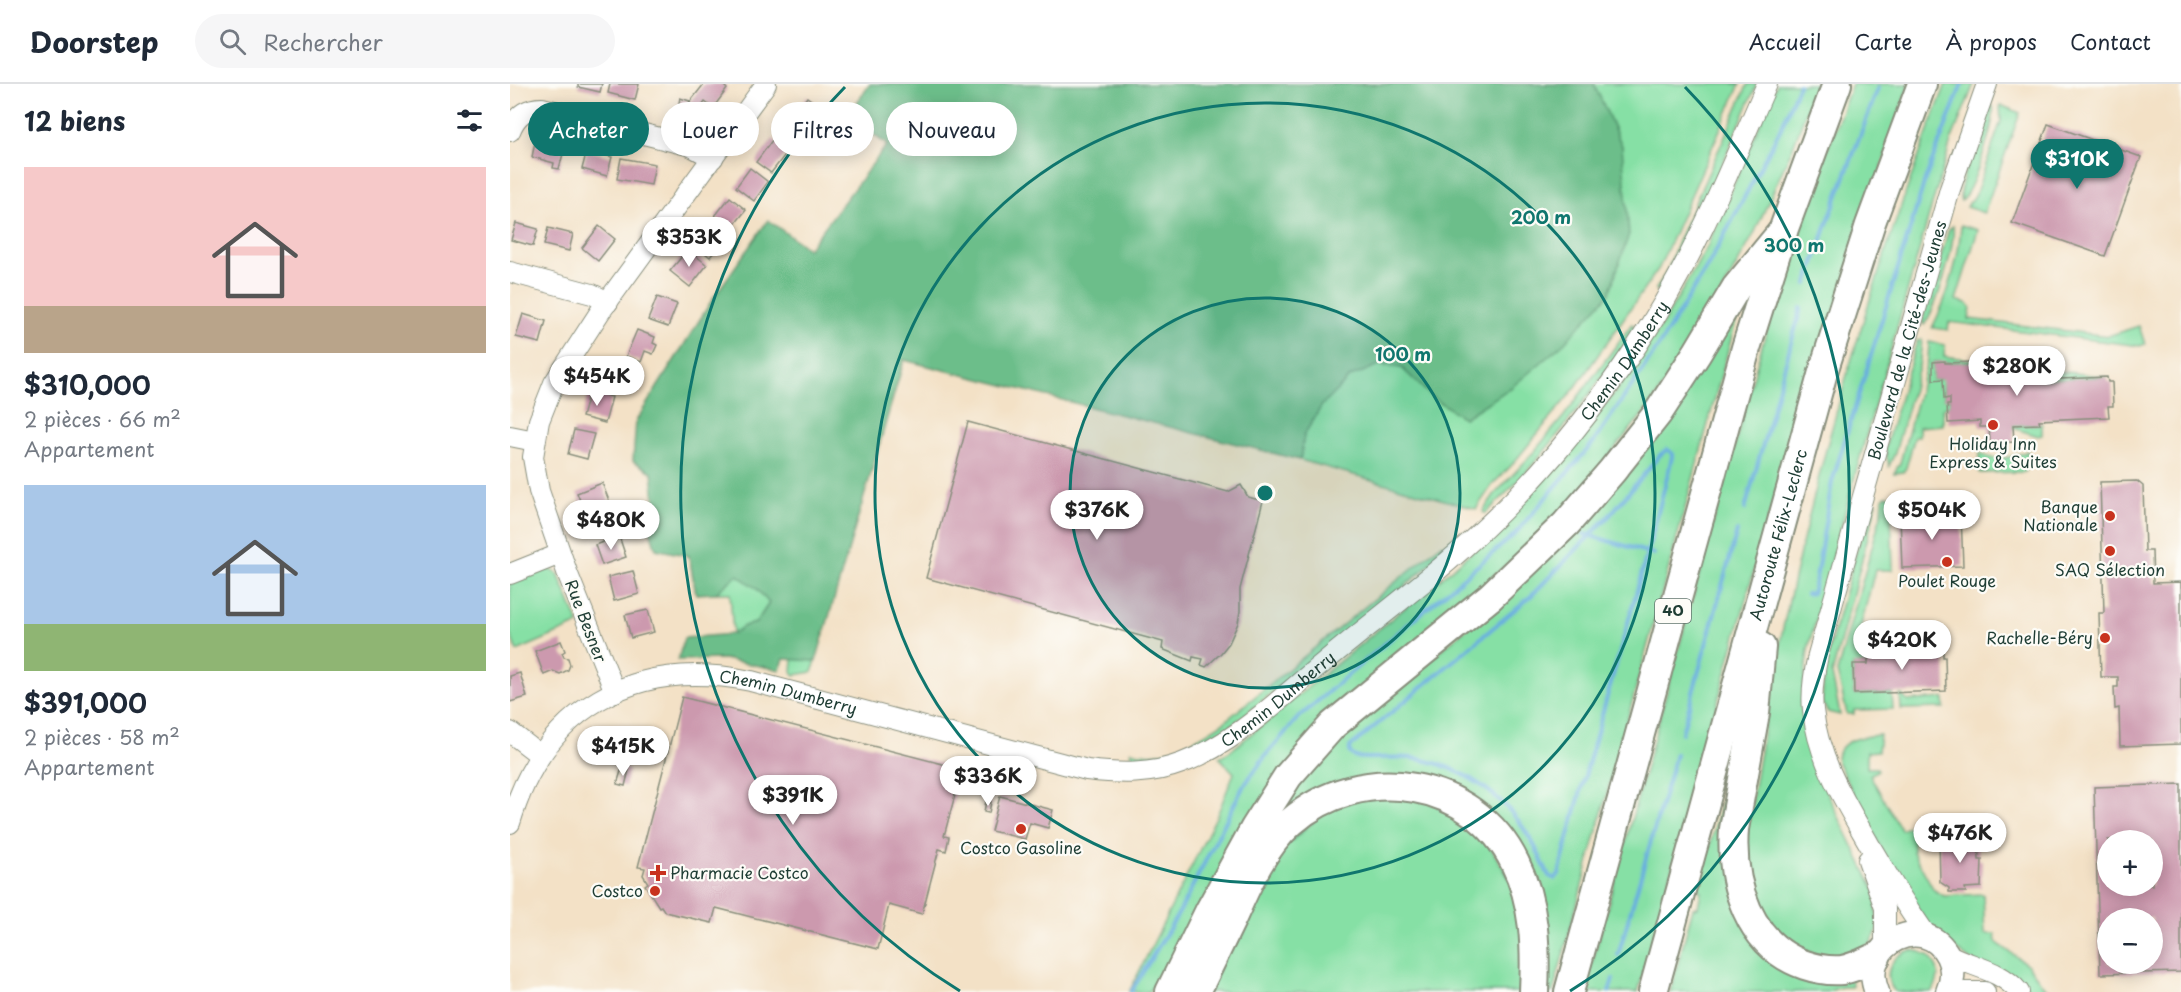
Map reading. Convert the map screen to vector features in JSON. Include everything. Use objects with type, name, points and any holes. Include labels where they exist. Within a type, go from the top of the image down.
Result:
[{"type":"highway","name":"40","points":[[1569,992],[1756,314],[1783,231],[1837,84]]},
{"type":"highway","name":"Autoroute Félix-Leclerc","points":[[1653,992],[1835,332],[1883,187],[1922,84]]},
{"type":"highway","points":[[1170,992],[1210,910],[1288,776],[1334,725],[1491,596],[1546,545],[1584,504],[1658,412],[1698,353],[1736,288],[1783,231]]},
{"type":"highway","points":[[1768,571],[1755,713],[1734,829],[1733,860],[1738,890],[1747,911],[1760,931],[1777,950],[1799,963],[1837,970],[1855,966],[1881,951]]},
{"type":"highway","points":[[1196,992],[1245,890],[1269,846],[1280,833],[1306,810],[1326,798],[1357,788],[1391,784],[1423,788],[1455,800],[1481,818],[1503,842],[1520,874],[1529,903],[1535,947],[1534,992]]},
{"type":"main road","points":[[1876,992],[1872,975],[1881,951],[1905,935],[1928,937],[1947,954],[1952,974],[1948,992]]},
{"type":"street","name":"Rue Besner","points":[[615,692],[560,554],[539,491],[534,464],[535,441],[541,412],[554,383],[608,302],[766,84]]},
{"type":"street","name":"Chemin Dumberry","points":[[510,823],[524,784],[540,755],[552,738],[578,714],[594,702],[615,692],[675,676],[721,676],[750,681],[1088,770],[1119,774],[1147,772],[1169,768],[1199,756],[1260,715],[1458,552],[1488,525],[1549,459],[1616,374],[1661,307],[1707,220],[1767,84]]},
{"type":"street","name":"Boulevard de la Cité-des-Jeunes","points":[[1881,951],[1885,908],[1846,805],[1828,767],[1817,732],[1812,707],[1815,668],[1944,211],[1970,128],[1987,84]]},
{"type":"street","points":[[510,131],[521,114],[531,109],[542,108],[691,146],[713,158]]},
{"type":"street","points":[[510,272],[592,294],[608,302]]},
{"type":"street","points":[[510,436],[535,441]]},
{"type":"street","points":[[510,574],[560,554]]},
{"type":"street","points":[[510,732],[540,755]]},
{"type":"street","name":"Boulevard de la Cité-des-Jeunes","points":[[1846,805],[1903,903],[1928,937]]},
{"type":"street","points":[[1947,954],[1962,962],[1999,975],[2010,981],[2019,992]]},
{"type":"street","points":[[1964,992],[1985,992]]},
{"type":"green space","points":[[870,84],[1594,84],[1622,146],[1629,234],[1609,294],[1564,343],[1512,387],[1464,418],[1433,398],[1402,368],[1379,365],[1350,377],[1322,405],[1304,435],[1300,460],[904,360],[816,661],[784,659],[780,670],[724,659],[678,660],[684,638],[733,634],[744,626],[756,623],[769,603],[756,588],[737,575],[716,593],[696,594],[689,556],[656,549],[649,528],[656,512],[652,472],[633,461],[636,421],[714,297],[768,220],[808,249],[886,146],[886,156],[1017,156],[1017,102],[886,102],[886,144],[874,135],[874,102],[857,102]]},
{"type":"green space","points":[[1594,84],[1740,84],[1659,268],[1575,388],[1511,466],[1493,484],[1476,509],[1300,460],[1304,435],[1322,405],[1350,377],[1379,365],[1402,368],[1433,398],[1622,146]]},
{"type":"green space","points":[[1748,84],[1757,84],[1718,174],[1657,291],[1656,289],[1668,269],[1678,241]]},
{"type":"green space","points":[[1777,84],[1816,84],[1793,147],[1754,234],[1718,299],[1652,403],[1548,529],[1340,707],[1149,992],[1129,992],[1218,813],[1234,773],[1219,757],[1229,752],[1438,581],[1499,528],[1547,475],[1617,390],[1666,318],[1707,247]]},
{"type":"green space","points":[[1852,84],[1909,84],[1776,490],[1638,992],[1584,992],[1762,346],[1814,185]]},
{"type":"green space","points":[[1946,84],[1974,84],[1951,141],[1932,205],[1808,649],[1803,692],[1803,724],[1828,795],[1875,891],[1878,929],[1871,943],[1852,956],[1827,959],[1794,946],[1775,928],[1759,902],[1749,876],[1744,846],[1782,635],[1820,473],[1877,276]]},
{"type":"green space","points":[[2000,105],[2020,113],[1984,213],[1966,207],[1975,196],[2001,121]]},
{"type":"green space","points":[[1993,106],[1991,126],[1983,155],[1961,201],[1962,183],[1970,156],[1988,108]]},
{"type":"green space","points":[[1961,225],[1978,230],[1956,300],[1971,307],[1969,319],[2108,336],[2139,326],[2145,344],[2140,346],[1949,322],[1948,330],[1932,328],[1952,278]]},
{"type":"green space","points":[[1953,226],[1951,248],[1944,277],[1924,325],[1922,322],[1949,229]]},
{"type":"green space","points":[[1739,310],[1553,992],[1541,992],[1490,814],[1351,779],[1213,921],[1306,767],[1475,621]]},
{"type":"green space","points":[[1632,324],[1635,327],[1632,335],[1564,428],[1507,493],[1484,513],[1483,511],[1494,495],[1564,416]]},
{"type":"green space","points":[[1922,340],[1919,367],[1895,453],[1889,466],[1885,448],[1917,341]]},
{"type":"green space","points":[[1929,342],[1945,345],[1944,356],[1988,362],[1933,362],[1933,380],[1943,379],[1944,398],[1950,398],[1950,405],[1943,408],[1943,425],[1919,427],[1919,436],[1915,436],[1906,468],[1903,472],[1894,473],[1900,463],[1928,359]]},
{"type":"green space","points":[[2000,363],[2034,368],[2034,372],[2000,374]]},
{"type":"green space","points":[[2042,369],[2107,377],[2037,380],[2037,374],[2042,374]]},
{"type":"green space","points":[[2042,424],[2042,435],[2038,436],[2013,428],[2013,425]]},
{"type":"green space","points":[[2028,451],[2025,472],[1979,473],[1980,453],[1991,458],[1998,458]]},
{"type":"green space","points":[[1925,495],[1927,500],[1905,501],[1905,510],[1891,511],[1893,570],[1875,570],[1858,637],[1867,641],[1865,648],[1868,648],[1868,664],[1853,665],[1854,694],[1892,693],[1893,709],[1854,710],[1854,714],[1847,714],[1837,672],[1882,511],[1883,498]]},
{"type":"green space","points":[[1877,502],[1832,674],[1840,715],[1828,712],[1822,703],[1825,663],[1867,514]]},
{"type":"green space","points":[[1442,544],[1443,552],[1407,584],[1228,728],[1188,751],[1159,760],[1139,762],[1132,756],[1131,751],[1156,754],[1180,747],[1224,722]]},
{"type":"green space","points":[[549,569],[558,574],[579,624],[517,651],[510,634],[510,583]]},
{"type":"green space","points":[[737,575],[756,588],[769,603],[756,623],[744,626],[733,634],[730,593],[716,593]]},
{"type":"green space","points":[[793,659],[816,661],[812,672],[795,675],[792,672]]},
{"type":"green space","points":[[1900,695],[1907,701],[1944,698],[1944,708],[1901,709]]},
{"type":"green space","points":[[1740,732],[1744,923],[1851,977],[1852,987],[1842,987],[1827,992],[1670,992],[1693,908],[1698,907],[1701,891],[1698,890]]},
{"type":"green space","points":[[1880,735],[1878,751],[1867,752],[1867,768],[1877,768],[1878,770],[1870,775],[1901,830],[1913,826],[1913,852],[1934,890],[1944,896],[1983,894],[1985,934],[1995,934],[1996,942],[2028,965],[2045,988],[2053,992],[2028,992],[1968,959],[1931,928],[1901,888],[1837,761],[1841,748],[1852,740]]},
{"type":"green space","points":[[1416,795],[1480,829],[1520,897],[1526,992],[1207,992],[1272,858],[1338,800]]},
{"type":"green space","points":[[1911,950],[1926,954],[1938,971],[1936,985],[1931,992],[1895,992],[1891,986],[1890,966],[1898,956]]},
{"type":"building","points":[[578,84],[602,84],[600,92],[578,87]]},
{"type":"building","points":[[610,84],[639,84],[635,100],[608,93]]},
{"type":"building","points":[[704,84],[727,84],[725,87],[727,89],[717,102],[690,102]]},
{"type":"building","points":[[807,97],[814,102],[803,102]]},
{"type":"building","points":[[680,98],[690,101],[690,102],[679,102]]},
{"type":"building","points":[[2048,124],[2141,157],[2105,256],[2012,223]]},
{"type":"building","points":[[771,142],[771,156],[784,156],[771,173],[756,162]]},
{"type":"building","points":[[562,156],[559,169],[553,168],[554,163],[532,157]]},
{"type":"building","points":[[585,156],[612,157],[607,176],[582,169]]},
{"type":"building","points":[[621,158],[655,164],[651,185],[617,179]]},
{"type":"building","points":[[750,168],[768,182],[754,201],[736,187]]},
{"type":"building","points":[[730,197],[746,210],[731,229],[715,216]]},
{"type":"building","points":[[516,223],[538,229],[533,246],[511,240]]},
{"type":"building","points":[[599,226],[615,239],[598,261],[582,248]]},
{"type":"building","points":[[710,227],[725,238],[710,257],[695,245]]},
{"type":"building","points":[[548,228],[573,234],[569,251],[544,245]]},
{"type":"building","points":[[688,249],[707,265],[690,287],[670,271]]},
{"type":"building","points":[[657,297],[677,304],[668,327],[648,320]]},
{"type":"building","points":[[523,314],[546,321],[540,343],[516,337]]},
{"type":"building","points":[[637,330],[655,337],[653,343],[657,345],[653,354],[645,351],[641,362],[626,356]]},
{"type":"building","points":[[1945,361],[1945,363],[2000,361],[2000,374],[2037,372],[2037,380],[2107,377],[2108,382],[2112,382],[2113,406],[2108,406],[2109,417],[2039,420],[2040,424],[2013,425],[2014,442],[1990,443],[1989,427],[1980,427],[1980,421],[1948,423],[1947,405],[1950,405],[1950,398],[1944,399],[1943,379],[1933,380],[1933,362]]},
{"type":"building","points":[[616,365],[632,374],[622,393],[606,385]]},
{"type":"building","points":[[589,391],[612,397],[605,423],[582,417]]},
{"type":"building","points":[[968,422],[1228,492],[1241,485],[1248,497],[1263,501],[1240,589],[1238,623],[1229,643],[1221,653],[1206,667],[1201,665],[1203,659],[1193,657],[1192,661],[1162,649],[1163,642],[926,578]]},
{"type":"building","points":[[574,430],[594,434],[587,459],[568,454]]},
{"type":"building","points":[[2137,481],[2143,486],[2145,551],[2152,551],[2153,583],[2181,582],[2181,744],[2120,746],[2119,708],[2115,709],[2114,687],[2118,687],[2118,677],[2101,677],[2099,613],[2104,613],[2100,482]]},
{"type":"building","points":[[602,483],[616,518],[591,528],[577,493]]},
{"type":"building","points":[[1961,514],[1963,566],[1902,568],[1900,516]]},
{"type":"building","points":[[619,536],[626,557],[602,565],[595,545]]},
{"type":"building","points":[[633,571],[639,594],[614,601],[608,577]]},
{"type":"building","points":[[648,610],[654,632],[631,638],[625,615]]},
{"type":"building","points":[[561,641],[565,651],[562,653],[568,658],[570,665],[568,670],[560,674],[553,671],[544,675],[535,651]]},
{"type":"building","points":[[1943,645],[1946,691],[1854,694],[1853,664],[1868,664],[1868,648]]},
{"type":"building","points":[[520,673],[527,697],[510,702],[510,676]]},
{"type":"building","points":[[682,697],[962,769],[944,836],[949,837],[946,851],[939,849],[922,914],[889,905],[878,949],[716,908],[712,923],[665,912],[661,906],[659,907],[645,885],[648,883],[643,875],[645,868],[638,867]]},
{"type":"building","points":[[622,768],[629,770],[625,786],[617,784]]},
{"type":"building","points":[[2181,784],[2181,972],[2163,972],[2163,908],[2098,908],[2097,896],[2163,896],[2163,830],[2097,830],[2097,880],[2094,787]]},
{"type":"building","points":[[1000,796],[1053,810],[1048,828],[1030,823],[1025,839],[991,831]]},
{"type":"building","points":[[986,801],[991,802],[989,813],[984,812]]},
{"type":"building","points":[[1978,838],[1979,860],[1982,860],[1981,887],[1965,888],[1966,892],[1949,892],[1949,888],[1940,882],[1939,840]]},
{"type":"waterway","points":[[1131,992],[1180,911],[1243,787],[1266,755],[1297,719],[1514,535],[1593,443],[1660,344],[1710,262],[1782,126],[1799,84]]},
{"type":"waterway","points":[[1807,594],[1812,593],[1816,578],[1832,482],[1925,180],[1962,84]]},
{"type":"waterway","points":[[1807,284],[1878,88]]},
{"type":"waterway","points":[[1745,509],[1801,308]]},
{"type":"waterway","points":[[1667,449],[1672,453],[1672,457],[1659,509],[1559,874],[1555,879],[1549,876],[1534,845],[1518,820],[1493,794],[1478,783],[1463,774],[1429,761],[1411,758],[1355,757],[1350,753],[1350,747],[1530,597],[1610,515],[1667,449]]},
{"type":"waterway","points":[[1682,733],[1737,531]]},
{"type":"waterway","points":[[1584,534],[1654,554]]},
{"type":"waterway","points":[[1618,955],[1676,754]]},
{"type":"waterway","points":[[1609,992],[1613,979]]},
{"type":"place","name":"Holiday Inn Express & Suites","points":[[1993,425]]},
{"type":"place","name":"Banque Nationale","points":[[2110,516]]},
{"type":"place","name":"SAQ Sélection","points":[[2110,551]]},
{"type":"place","name":"Poulet Rouge","points":[[1947,562]]},
{"type":"place","name":"Rachelle-Béry","points":[[2105,638]]},
{"type":"place","name":"Costco Gasoline","points":[[1021,829]]},
{"type":"place","name":"Pharmacie Costco","points":[[658,873]]},
{"type":"place","name":"Costco","points":[[655,891]]}]
